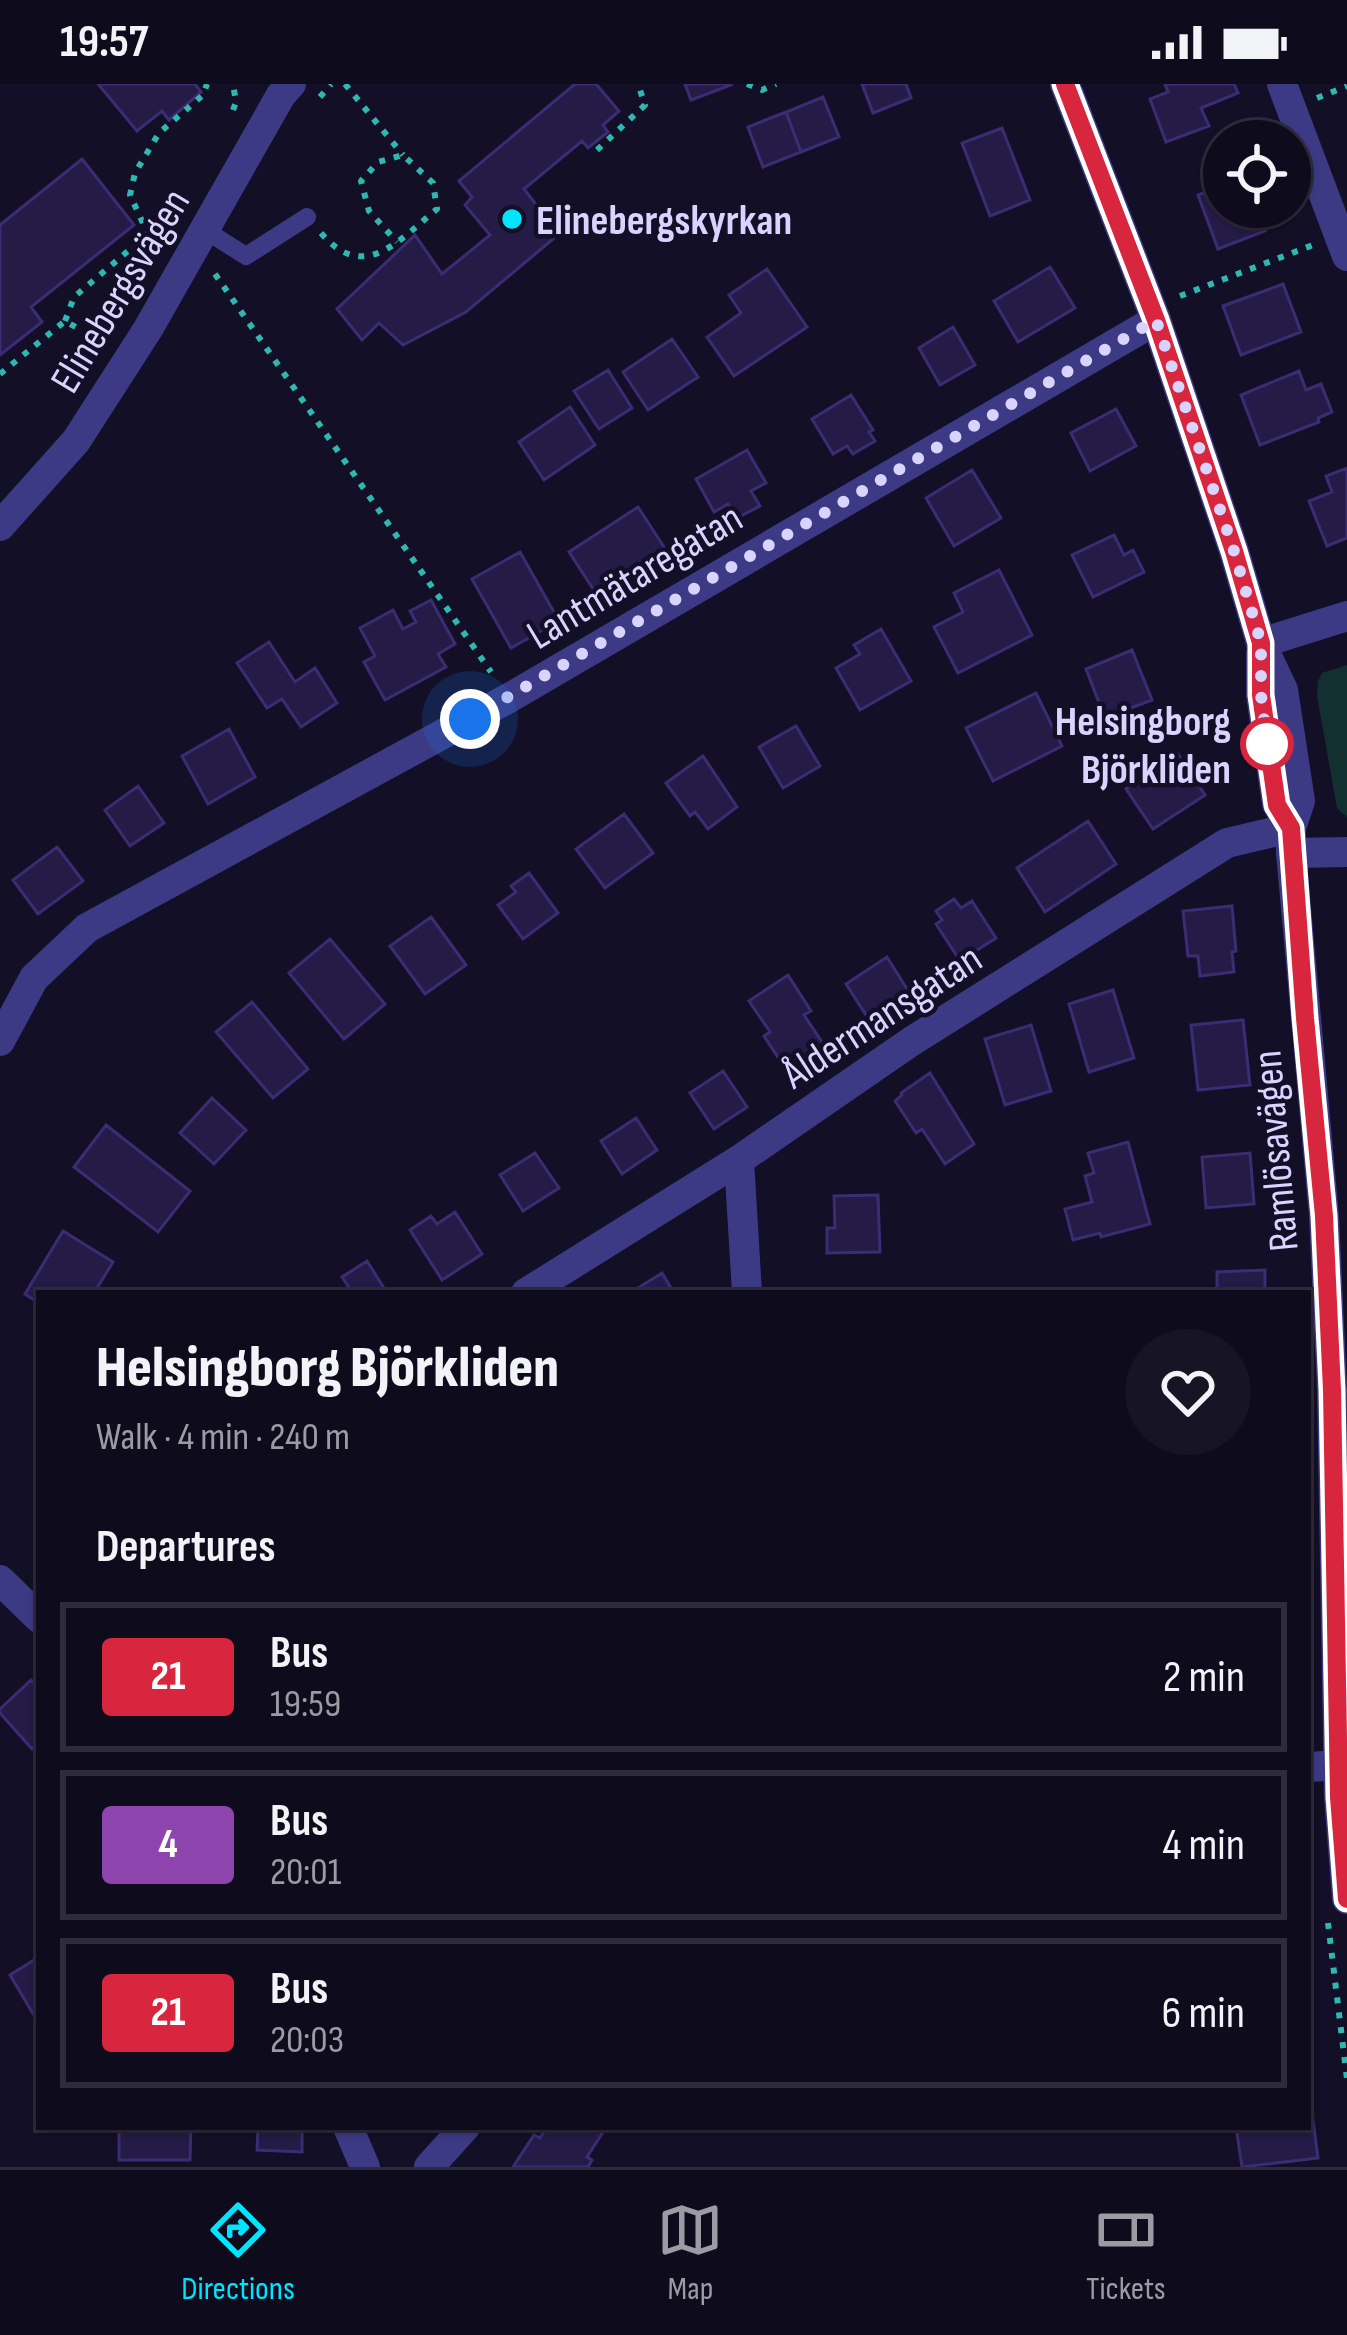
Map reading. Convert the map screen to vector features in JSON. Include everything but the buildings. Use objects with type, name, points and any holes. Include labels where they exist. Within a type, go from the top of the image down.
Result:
[{"type":"street","name":"Ramlösavägen","points":[[1065,84],[1163,309],[1261,643],[1286,707],[1300,801],[1291,840],[1324,1216],[1347,1899]]},
{"type":"street","points":[[1282,84],[1343,245]]},
{"type":"street","name":"Elinebergsvägen","points":[[0,526],[76,441],[148,329],[281,88]]},
{"type":"street","name":"Lantmätaregatan","points":[[0,1041],[34,978],[87,928],[509,698],[1163,309]]},
{"type":"street","points":[[1261,643],[1347,616]]},
{"type":"street","name":"Åldermansgatan","points":[[531,1290],[1227,843],[1291,840],[1347,852]]},
{"type":"street","points":[[739,1160],[747,1290]]},
{"type":"street","points":[[0,1580],[36,1615]]},
{"type":"street","points":[[1311,1767],[1340,1765]]},
{"type":"street","points":[[349,2130],[365,2167]]},
{"type":"street","points":[[429,2167],[462,2130]]},
{"type":"lane","points":[[201,238],[246,256],[307,217]]},
{"type":"path","points":[[163,238],[148,234],[130,196],[135,172],[159,133],[203,95],[207,84]]},
{"type":"path","points":[[230,119],[236,102],[233,84]]},
{"type":"path","points":[[307,217],[329,243],[351,257],[383,253],[437,209],[433,183],[345,84]]},
{"type":"path","points":[[597,149],[645,105],[638,84]]},
{"type":"path","points":[[747,84],[762,90],[776,84]]},
{"type":"path","points":[[397,242],[369,211],[361,181],[378,162],[403,154]]},
{"type":"path","points":[[0,374],[65,321],[74,297],[148,234]]},
{"type":"path","points":[[201,238],[509,698]]},
{"type":"path","points":[[1163,309],[1343,245]]},
{"type":"path","points":[[65,321],[104,343]]},
{"type":"green space","points":[[1347,665],[1347,817],[1337,808],[1317,696],[1322,673]]},
{"type":"bus line","name":"21","points":[[1065,84],[1156,320],[1234,551],[1261,643],[1261,695],[1277,805],[1291,828],[1324,1216],[1339,1797],[1347,1899]]},
{"type":"place","name":"Elinebergskyrkan","points":[[512,219]]},
{"type":"place","name":"Helsingborg Björkliden","points":[[1267,744]]},
{"type":"route","points":[[470,719],[1156,320],[1261,643],[1267,744]]}]
